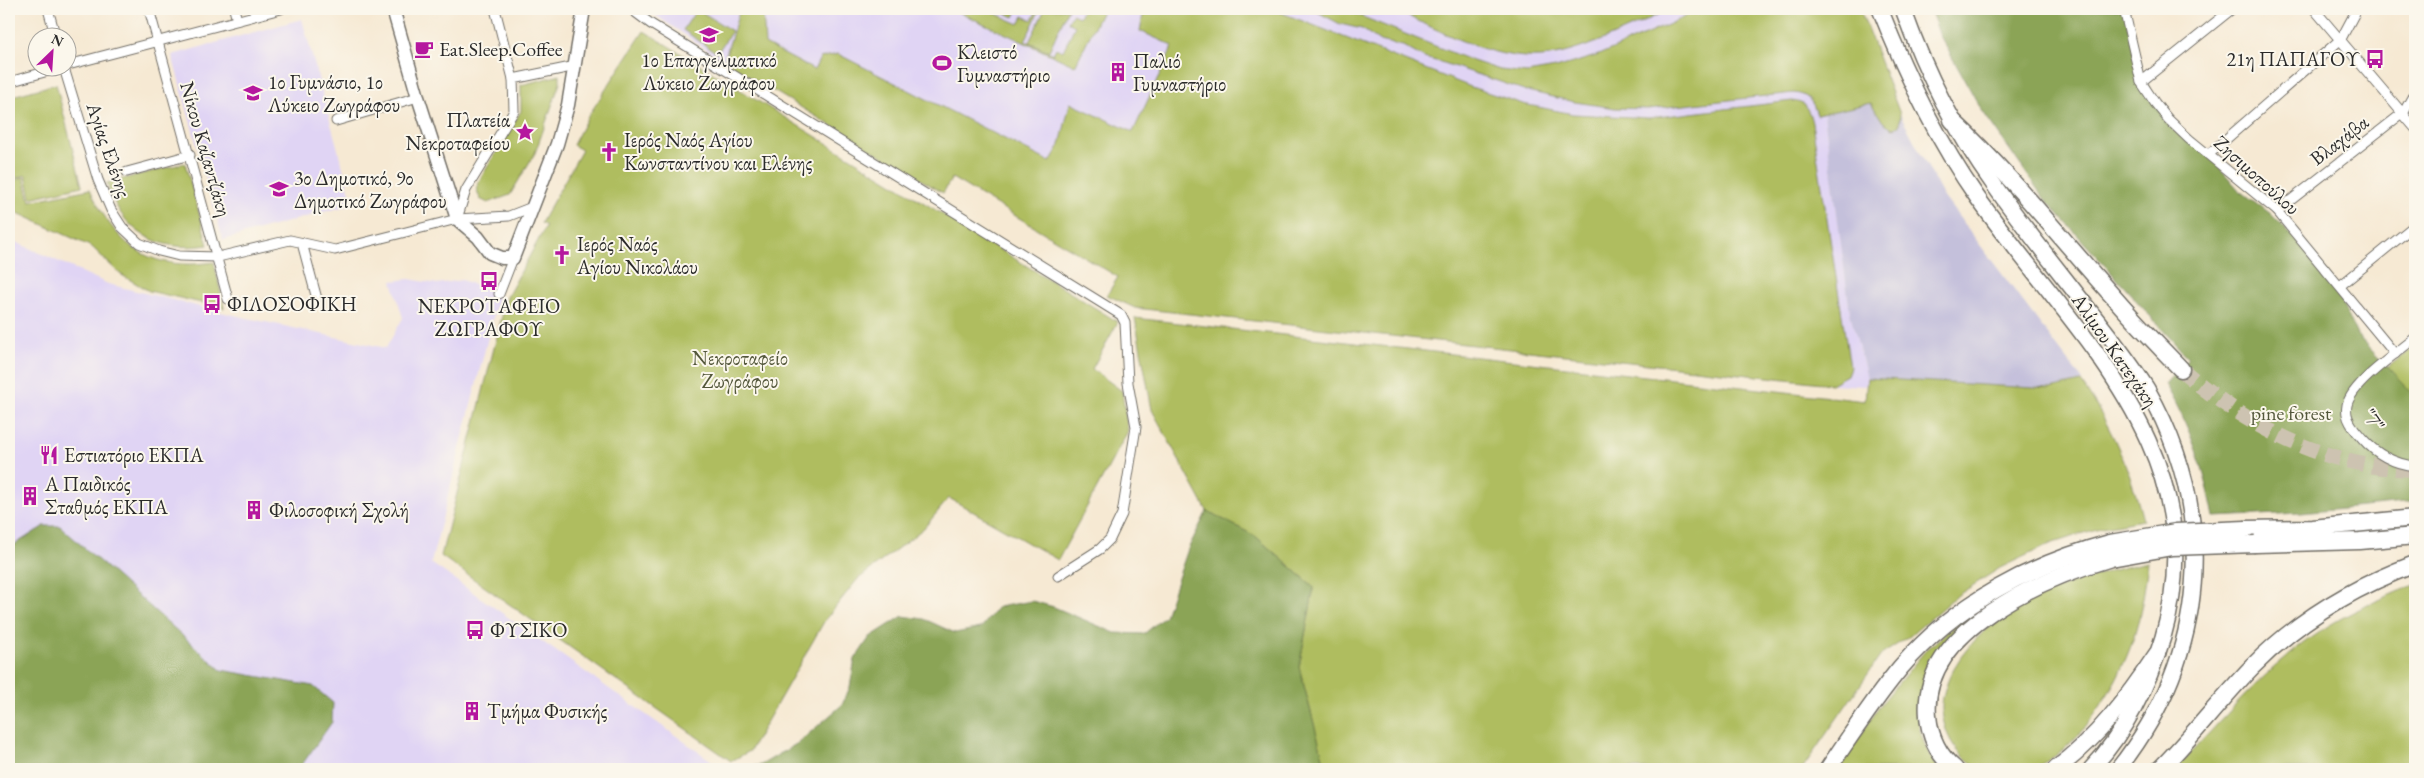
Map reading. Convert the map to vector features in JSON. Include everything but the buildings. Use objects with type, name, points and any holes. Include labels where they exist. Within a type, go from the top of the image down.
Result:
[{"type":"highway","points":[[1952,120],[1980,146],[2060,233],[2119,303],[2181,369]]},
{"type":"highway","points":[[1955,769],[1948,763],[1937,747],[1929,728],[1927,708],[1930,689],[1937,670],[1947,655],[1972,628],[1994,610],[2017,596],[2110,550],[2169,533],[2312,528],[2415,518]]},
{"type":"highway","points":[[1828,769],[1887,684],[1921,647],[1944,626],[1985,596],[2034,569],[2078,552],[2360,541],[2415,536]]},
{"type":"highway","points":[[2160,769],[2252,667],[2298,627],[2349,594],[2415,564]]},
{"type":"highway","points":[[2056,769],[2081,748],[2104,723],[2158,654]]},
{"type":"main road","name":"Αλίμου Κατεχάκη","points":[[1880,9],[1920,102],[1952,160],[1995,222],[2127,396],[2147,436],[2166,488],[2172,515],[2174,541],[2172,592],[2167,621],[2158,654],[2143,690],[2117,739],[2091,769]]},
{"type":"main road","name":"Αλίμου Κατεχάκη","points":[[1903,9],[1920,52],[1952,120],[2002,197],[2125,356],[2160,412],[2186,485],[2195,538],[2192,595],[2187,625],[2173,673],[2162,698],[2133,750],[2118,769]]},
{"type":"street","points":[[48,9],[53,28]]},
{"type":"street","name":"Νίκου Καζαντζάκη","points":[[149,9],[228,299]]},
{"type":"street","points":[[234,9],[237,20]]},
{"type":"street","points":[[78,63],[281,9]]},
{"type":"street","points":[[393,9],[418,98],[457,219],[478,237],[483,247],[491,254],[502,258],[513,258]]},
{"type":"street","points":[[457,219],[466,190],[514,111],[513,80],[495,9]]},
{"type":"street","points":[[499,294],[557,144],[576,66],[584,9]]},
{"type":"street","points":[[631,9],[651,24],[1121,315],[1125,323],[1128,383],[1136,428],[1122,514],[1110,539],[1100,549],[1058,576]]},
{"type":"street","name":"Ζησιμοπούλου","points":[[2124,9],[2141,82],[2168,119],[2277,211],[2396,354]]},
{"type":"street","points":[[2141,82],[2221,13],[2232,9]]},
{"type":"street","points":[[2314,9],[2404,112],[2415,128]]},
{"type":"street","points":[[2209,154],[2341,39],[2357,9]]},
{"type":"street","points":[[513,80],[576,66]]},
{"type":"street","points":[[9,82],[28,77]]},
{"type":"street","name":"Αγίας Ελένης","points":[[70,78],[104,196],[122,227],[139,242],[159,251],[179,256],[218,257],[290,240],[335,250],[457,219],[509,216],[532,207]]},
{"type":"street","name":"Βλαχάβα","points":[[2277,211],[2404,112],[2415,92]]},
{"type":"street","points":[[336,121],[418,98]]},
{"type":"street","points":[[127,172],[190,155]]},
{"type":"street","points":[[2340,286],[2415,225]]},
{"type":"street","points":[[302,243],[317,299]]},
{"type":"street","name":"\"7\"","points":[[2415,338],[2354,393],[2347,404],[2348,418],[2353,428],[2366,442],[2382,455],[2395,462],[2415,466]]},
{"type":"shaded area","points":[[646,9],[1860,9],[1900,114],[1824,114],[1850,313],[1867,378],[1865,386],[1831,384],[1135,308],[1107,295],[1118,277],[952,178],[943,193],[724,61]]},
{"type":"shaded area","name":"1ο Γυμνάσιο, 1ο Λύκειο Ζωγράφου","points":[[302,19],[353,204],[223,240],[172,55]]},
{"type":"shaded area","points":[[1871,103],[1883,122],[1899,126],[1900,114],[1943,196],[2083,381],[2050,389],[1867,378],[1850,313],[1824,114]]},
{"type":"shaded area","points":[[9,239],[108,284],[229,314],[386,348],[403,318],[392,281],[409,279],[437,284],[462,280],[499,294],[431,563],[723,769],[9,769]]},
{"type":"green space","points":[[697,9],[732,31],[717,53],[683,30]]},
{"type":"green space","points":[[740,9],[763,9],[765,44],[814,70],[820,58],[838,54],[1050,162],[1060,145],[1070,103],[1133,132],[1173,46],[1140,31],[1144,9],[1272,9],[1471,87],[1523,104],[1573,114],[1649,118],[1792,101],[1801,103],[1810,114],[1812,123],[1850,367],[1847,375],[1831,384],[1135,308],[1107,295],[1118,277],[952,178],[943,193],[724,61]]},
{"type":"green space","points":[[952,9],[985,9],[1019,24],[1023,16],[1032,20],[1038,9],[1040,9],[1025,41],[1053,54],[1056,48],[1063,51],[1075,26],[1068,22],[1072,14],[1079,17],[1083,9],[1103,9],[1075,66]]},
{"type":"green space","points":[[995,9],[1018,9],[1014,17]]},
{"type":"green space","points":[[1045,9],[1068,9],[1049,51],[1029,42]]},
{"type":"green space","points":[[1312,9],[1343,9],[1470,60],[1500,70],[1527,73],[1556,68],[1596,56],[1700,9],[1860,9],[1900,114],[1899,126],[1893,128],[1883,122],[1871,103],[1817,115],[1809,99],[1803,95],[1793,93],[1648,109],[1615,108],[1575,102],[1527,91],[1424,58],[1403,46],[1380,41],[1362,29],[1340,24]]},
{"type":"green space","points":[[1393,9],[1670,9],[1624,31],[1571,51],[1541,57],[1522,57],[1483,49]]},
{"type":"green space","name":"pine forest","points":[[1930,9],[2124,9],[2136,63],[2167,118],[2208,154],[2238,189],[2271,214],[2328,273],[2357,335],[2415,396],[2415,502],[2301,513],[2214,517],[2196,449],[2182,416],[2165,384],[2188,358],[2043,197],[1981,109],[1939,34]]},
{"type":"green space","name":"Νεκροταφείο Ζωγράφου","points":[[644,31],[1118,322],[1092,369],[1122,391],[1128,431],[1058,560],[949,498],[924,528],[857,580],[825,620],[750,751],[731,761],[441,556],[507,297],[546,226],[541,223],[582,150],[573,145],[587,118]]},
{"type":"green space","name":"Πλατεία Νεκροταφείου","points":[[560,75],[560,83],[535,153],[510,195],[488,203],[480,199],[477,190],[479,181],[521,111],[521,85]]},
{"type":"green space","points":[[56,84],[82,186],[31,198],[26,175],[9,180],[9,97]]},
{"type":"green space","points":[[185,163],[208,245],[173,246],[158,242],[144,235],[132,226],[122,214],[113,200],[107,183]]},
{"type":"green space","points":[[24,177],[30,201],[90,189],[111,226],[137,251],[171,263],[214,262],[224,308],[149,291],[120,274],[92,247],[9,209],[9,182]]},
{"type":"green space","points":[[1135,318],[1865,401],[1867,378],[2050,389],[2081,382],[2111,432],[2132,482],[2143,520],[2103,527],[2050,544],[2000,568],[1955,597],[1910,636],[1881,655],[1802,769],[1326,769],[1299,667],[1314,587],[1255,536],[1207,511],[1152,410]]},
{"type":"green space","points":[[2411,349],[2415,354],[2415,434],[2368,383]]},
{"type":"green space","points":[[1207,511],[1255,536],[1314,587],[1299,667],[1326,769],[737,769],[761,765],[798,743],[842,705],[850,687],[855,659],[870,637],[903,616],[924,619],[955,633],[981,628],[998,607],[1032,601],[1054,607],[1115,633],[1144,634],[1165,616],[1188,549]]},
{"type":"green space","points":[[44,526],[60,526],[221,670],[313,686],[333,703],[332,722],[299,769],[9,769],[9,548]]},
{"type":"green space","points":[[2148,562],[2138,621],[2126,658],[2094,716],[2079,734],[2064,749],[2047,761],[2029,769],[1985,768],[1975,765],[1964,757],[1954,746],[1947,733],[1943,719],[1942,700],[1951,673],[1970,646],[1990,627],[2013,610],[2039,597],[2095,576]]},
{"type":"green space","points":[[2059,564],[1940,651],[1931,666],[1920,696],[1918,710],[1919,725],[1929,754],[1939,769],[1838,769],[1881,704],[1925,651],[1968,614]]},
{"type":"green space","points":[[2415,585],[2415,769],[2175,769],[2261,679],[2299,647],[2342,618],[2378,600]]},
{"type":"tunnel","points":[[2181,369],[2233,409],[2289,440],[2319,452],[2350,461],[2382,467],[2415,469]]},
{"type":"place","name":"1ο Επαγγελματικό Λύκειο Ζωγράφου","points":[[709,35]]},
{"type":"place","name":"Eat.Sleep.Coffee","points":[[424,49]]},
{"type":"place","name":"21η ΠΑΠΑΓΟΥ","points":[[2375,59]]},
{"type":"place","name":"Κλειστό Γυμναστήριο","points":[[942,63]]},
{"type":"place","name":"Παλιό Γυμναστήριο","points":[[1118,72]]},
{"type":"place","name":"1ο Γυμνάσιο, 1ο Λύκειο Ζωγράφου","points":[[253,93]]},
{"type":"place","name":"Πλατεία Νεκροταφείου","points":[[525,132]]},
{"type":"place","name":"Ιερός Ναός Αγίου Κωνσταντίνου και Ελένης","points":[[609,152]]},
{"type":"place","name":"3ο Δημοτικό, 9ο Δημοτικό Ζωγράφου","points":[[279,189]]},
{"type":"place","name":"Ιερός Ναός Αγίου Νικολάου","points":[[562,255]]},
{"type":"place","name":"ΝΕΚΡΟΤΑΦΕΙΟ ΖΩΓΡΑΦΟΥ","points":[[489,281]]},
{"type":"place","name":"ΦΙΛΟΣΟΦΙΚΗ","points":[[212,304]]},
{"type":"place","name":"Εστιατόριο ΕΚΠΑ","points":[[49,455]]},
{"type":"place","name":"Α Παιδικός Σταθμός ΕΚΠΑ","points":[[30,496]]},
{"type":"place","name":"Φιλοσοφική Σχολή","points":[[254,510]]},
{"type":"place","name":"ΦΥΣΙΚΟ","points":[[475,630]]},
{"type":"place","name":"Τμήμα Φυσικής","points":[[472,711]]}]
